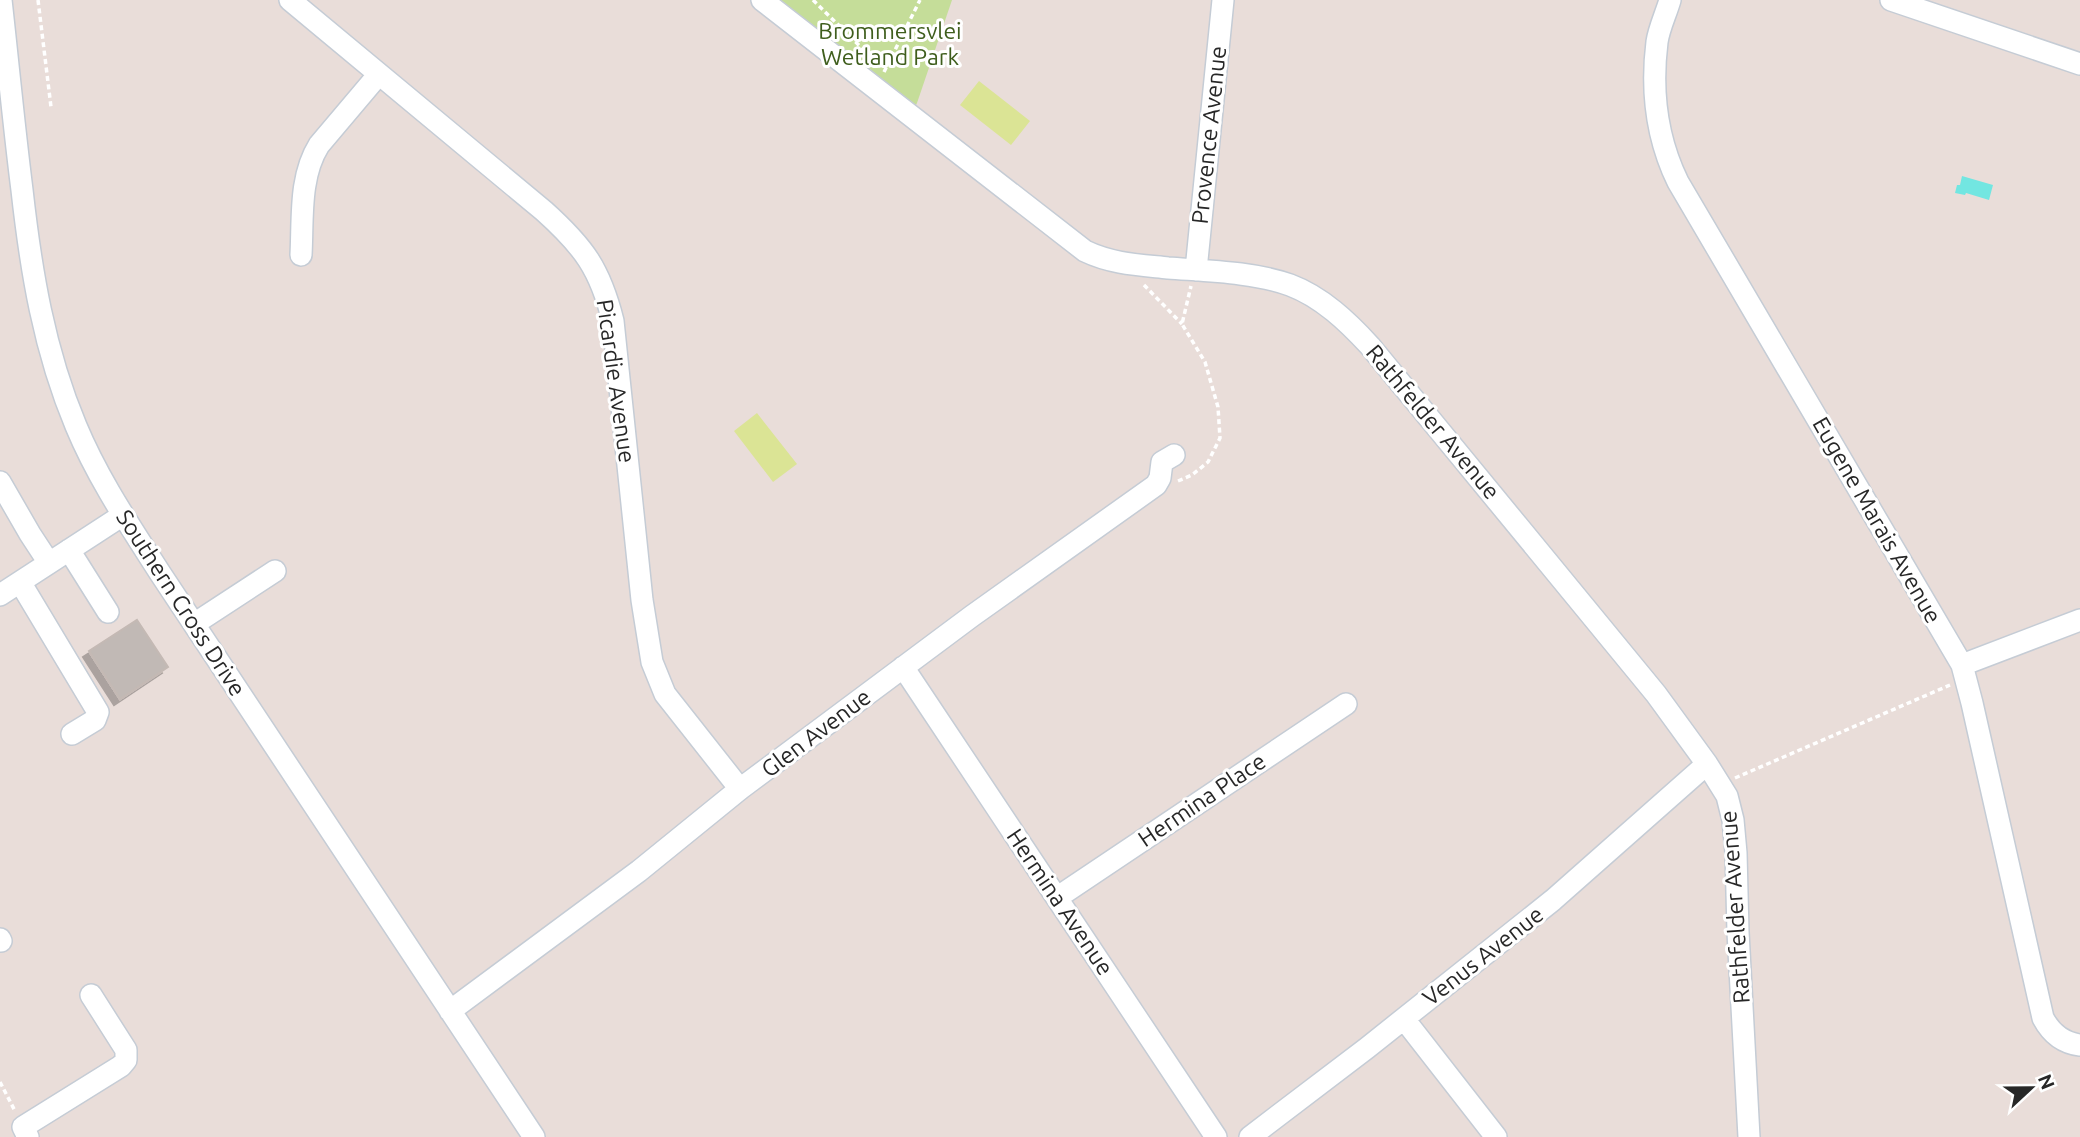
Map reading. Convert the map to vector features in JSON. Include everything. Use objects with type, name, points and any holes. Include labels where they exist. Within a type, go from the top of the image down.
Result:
[{"type":"street","name":"Southern Cross Drive","points":[[1,0],[9,160],[42,322],[81,438],[122,514],[534,1137]]},
{"type":"street","name":"Picardie Avenue","points":[[290,0],[554,220],[578,244],[596,271],[613,321],[642,600],[652,662],[666,694],[740,789]]},
{"type":"street","name":"Rathfelder Avenue","points":[[762,0],[880,80],[1085,251],[1099,258],[1128,264],[1195,270],[1290,285],[1322,303],[1353,328],[1458,451],[1656,694],[1721,784],[1731,808],[1735,842],[1749,1137]]},
{"type":"street","name":"Provence Avenue","points":[[1195,270],[1223,0]]},
{"type":"street","name":"Eugene Marais Avenue","points":[[1670,0],[1658,40],[1656,74],[1661,138],[1672,170],[1964,671],[2043,1018],[2052,1033],[2066,1042],[2080,1045]]},
{"type":"street","points":[[1896,1],[2080,65]]},
{"type":"street","points":[[301,255],[306,172],[312,156],[379,74]]},
{"type":"street","name":"Glen Avenue","points":[[450,1011],[903,667],[1159,482],[1162,462],[1174,455]]},
{"type":"street","points":[[0,482],[50,562]]},
{"type":"street","points":[[0,595],[122,514]]},
{"type":"street","points":[[69,550],[108,612]]},
{"type":"street","points":[[194,624],[275,571]]},
{"type":"street","points":[[20,582],[98,712],[95,720],[72,734]]},
{"type":"street","points":[[1964,671],[2080,620]]},
{"type":"street","name":"Hermina Avenue","points":[[903,667],[1216,1137]]},
{"type":"street","name":"Hermina Place","points":[[1058,897],[1346,704]]},
{"type":"street","name":"Venus Avenue","points":[[1250,1137],[1553,900],[1707,764]]},
{"type":"street","points":[[25,1132],[124,1063],[126,1050],[91,995]]},
{"type":"street","points":[[1404,1019],[1496,1137]]},
{"type":"path","points":[[38,0],[51,107]]},
{"type":"path","points":[[813,0],[880,80],[920,0]]},
{"type":"path","points":[[1128,264],[1182,324],[1205,362],[1218,407],[1220,438],[1208,462],[1192,475],[1174,483],[1159,482]]},
{"type":"path","points":[[1182,324],[1195,270]]},
{"type":"path","points":[[1721,784],[1964,671]]},
{"type":"path","points":[[0,1082],[25,1132]]},
{"type":"green space","name":"Brommersvlei Wetland Park","points":[[762,0],[952,0],[910,117]]},
{"type":"green space","points":[[979,81],[1030,121],[1011,145],[960,105]]},
{"type":"green space","points":[[757,413],[797,464],[773,482],[734,431]]},
{"type":"water","points":[[1962,176],[1993,185],[1989,200],[1966,193],[1955,193]]},
{"type":"building","points":[[137,620],[168,667],[120,699],[89,651]]}]
